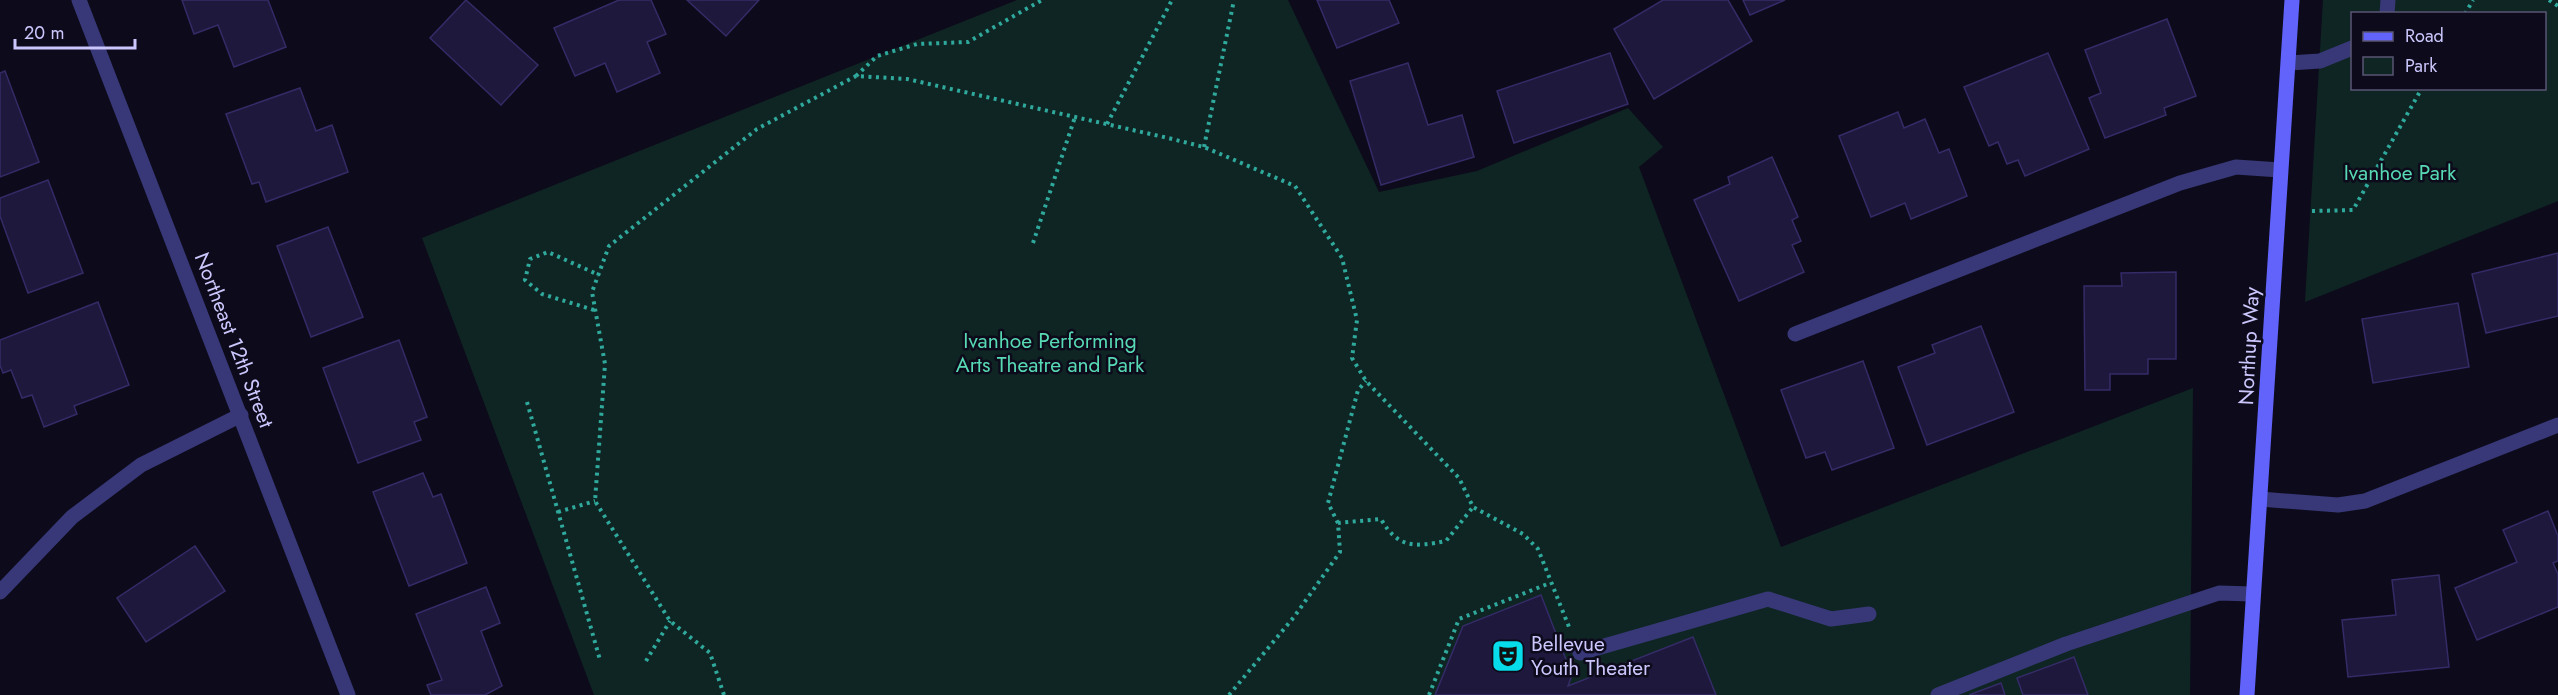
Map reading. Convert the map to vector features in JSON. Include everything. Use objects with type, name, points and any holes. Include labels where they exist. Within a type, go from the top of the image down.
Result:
[{"type":"street","name":"Northeast 12th Street","points":[[79,0],[348,695]]},
{"type":"street","name":"Northup Way","points":[[2247,695],[2292,0]]},
{"type":"street","points":[[2289,63],[2320,62],[2351,48]]},
{"type":"street","points":[[1795,334],[2180,183],[2236,167],[2280,170]]},
{"type":"street","points":[[0,592],[72,517],[141,465],[240,416]]},
{"type":"street","points":[[2260,499],[2338,505],[2365,501],[2558,425]]},
{"type":"street","points":[[1938,695],[2066,644],[2219,593],[2252,594]]},
{"type":"street","points":[[1580,653],[1768,599],[1831,620],[1869,614]]},
{"type":"path","points":[[724,695],[710,653],[670,621],[595,501],[605,364],[592,292],[609,246],[757,129],[856,76],[877,57],[917,44],[968,42],[1042,0]]},
{"type":"path","points":[[1107,124],[1172,0]]},
{"type":"path","points":[[1204,147],[1234,0]]},
{"type":"path","points":[[2549,0],[2550,3],[2558,6]]},
{"type":"path","points":[[856,76],[907,79],[1204,147],[1295,186],[1342,258],[1357,320],[1353,358],[1366,381],[1460,478],[1473,507],[1522,534],[1538,549],[1550,584],[1580,653]]},
{"type":"path","points":[[2312,211],[2353,210],[2421,90]]},
{"type":"path","points":[[1033,243],[1075,117]]},
{"type":"path","points":[[594,310],[542,294],[525,280],[530,259],[548,252],[598,275]]},
{"type":"path","points":[[1228,695],[1294,617],[1340,552],[1338,523],[1328,503],[1358,390],[1366,381]]},
{"type":"path","points":[[527,402],[600,660]]},
{"type":"path","points":[[558,512],[595,501]]},
{"type":"path","points":[[1338,523],[1381,519],[1390,535],[1416,546],[1446,541],[1473,507]]},
{"type":"path","points":[[1429,695],[1459,619],[1550,584]]},
{"type":"path","points":[[646,661],[670,621]]},
{"type":"green space","name":"Ivanhoe Performing Arts Theatre and Park","points":[[1017,0],[1288,0],[1379,192],[1477,171],[1628,108],[1663,147],[1639,167],[1781,547],[2193,388],[2190,695],[594,695],[422,238]]},
{"type":"green space","name":"Ivanhoe Park","points":[[2323,0],[2558,0],[2558,201],[2305,302]]},
{"type":"building","points":[[182,0],[268,0],[286,47],[234,67],[218,25],[194,34]]},
{"type":"building","points":[[466,0],[538,65],[501,105],[430,38]]},
{"type":"building","points":[[619,0],[651,0],[666,34],[647,42],[660,73],[617,92],[605,63],[575,76],[554,28]]},
{"type":"building","points":[[687,0],[759,0],[726,36]]},
{"type":"building","points":[[1317,0],[1389,0],[1399,23],[1337,48]]},
{"type":"building","points":[[1663,0],[1728,0],[1752,41],[1654,99],[1614,29]]},
{"type":"building","points":[[1743,0],[1785,0],[1750,15]]},
{"type":"building","points":[[2167,19],[2196,96],[2164,108],[2166,115],[2105,138],[2089,98],[2101,93],[2085,50]]},
{"type":"building","points":[[1610,53],[1628,104],[1514,143],[1497,91]]},
{"type":"building","points":[[2048,53],[2089,149],[2025,176],[2018,160],[2007,164],[1998,142],[1989,146],[1964,87]]},
{"type":"building","points":[[1408,63],[1428,125],[1462,115],[1474,157],[1381,185],[1350,81]]},
{"type":"building","points":[[5,71],[39,162],[0,177],[0,73]]},
{"type":"building","points":[[300,88],[316,131],[332,125],[348,172],[266,202],[259,182],[252,184],[226,114]]},
{"type":"building","points":[[1898,112],[1904,128],[1925,119],[1939,153],[1949,149],[1967,196],[1911,219],[1905,203],[1871,217],[1839,136]]},
{"type":"building","points":[[1772,157],[1798,217],[1792,220],[1801,241],[1792,245],[1804,272],[1739,301],[1694,200],[1730,184],[1728,177]]},
{"type":"building","points":[[48,180],[83,273],[28,293],[0,216],[0,198]]},
{"type":"building","points":[[328,227],[363,317],[311,337],[277,246]]},
{"type":"building","points":[[2558,253],[2558,316],[2486,333],[2472,274]]},
{"type":"building","points":[[2176,272],[2176,359],[2148,359],[2148,374],[2110,374],[2110,390],[2085,390],[2084,286],[2122,286],[2121,273]]},
{"type":"building","points":[[98,302],[129,385],[74,406],[77,414],[44,427],[32,395],[22,398],[11,370],[3,373],[0,365],[0,340]]},
{"type":"building","points":[[2458,303],[2469,367],[2373,383],[2362,319]]},
{"type":"building","points":[[1981,326],[2014,412],[1927,445],[1898,367],[1935,353],[1932,345]]},
{"type":"building","points":[[399,340],[427,417],[414,422],[421,440],[358,463],[323,368]]},
{"type":"building","points":[[1863,361],[1894,448],[1832,470],[1825,452],[1806,458],[1781,390]]},
{"type":"building","points":[[423,473],[433,497],[441,494],[467,563],[409,586],[373,492]]},
{"type":"building","points":[[2548,511],[2558,536],[2558,561],[2553,563],[2558,574],[2558,607],[2477,640],[2455,588],[2517,562],[2503,530]]},
{"type":"building","points":[[195,546],[225,591],[146,642],[117,598]]},
{"type":"building","points":[[2439,575],[2449,667],[2348,677],[2342,620],[2396,615],[2392,580]]},
{"type":"building","points":[[486,587],[500,623],[481,631],[502,686],[485,695],[431,695],[427,685],[442,680],[416,614]]},
{"type":"building","name":"Bellevue Youth Theater","points":[[1541,595],[1572,675],[1568,686],[1693,637],[1716,695],[1435,695],[1463,626]]},
{"type":"building","points":[[2074,657],[2088,695],[2023,695],[2017,678]]},
{"type":"building","points":[[2001,683],[2005,695],[1969,695]]},
{"type":"place","name":"Bellevue Youth Theater","points":[[1508,656]]}]
